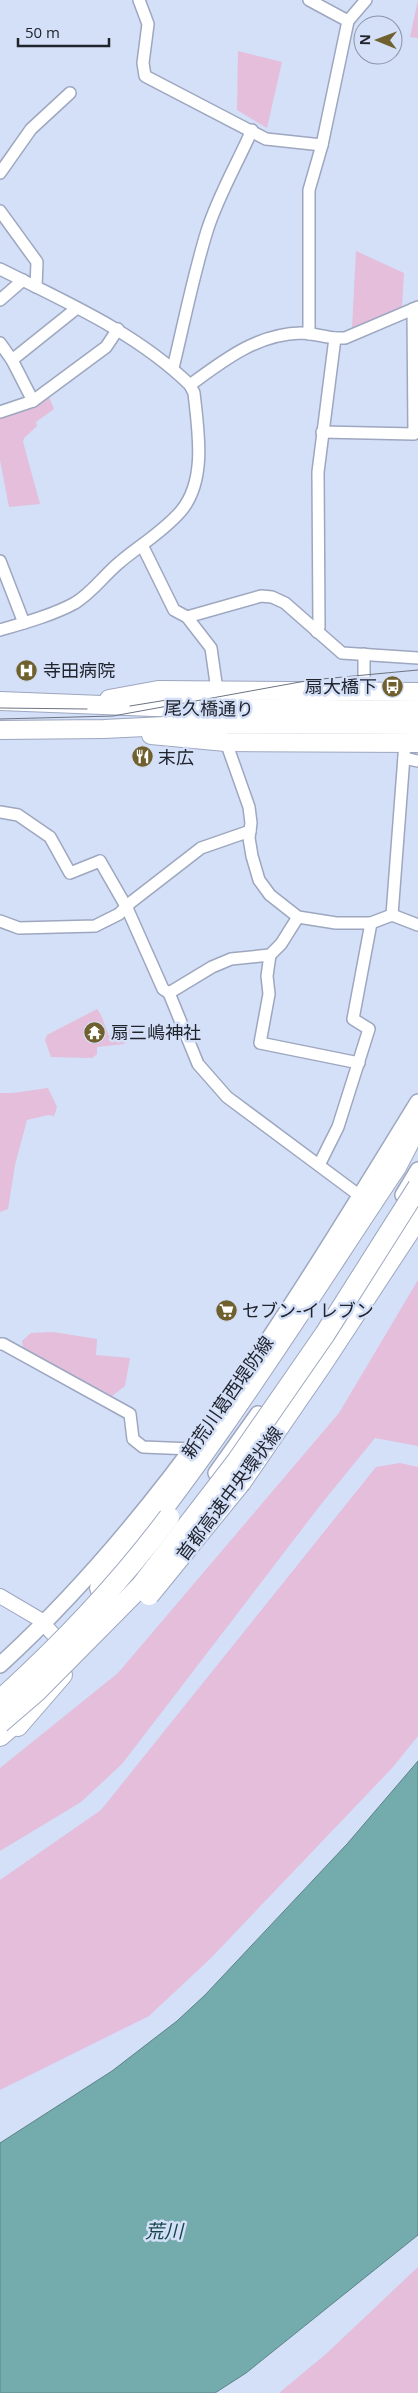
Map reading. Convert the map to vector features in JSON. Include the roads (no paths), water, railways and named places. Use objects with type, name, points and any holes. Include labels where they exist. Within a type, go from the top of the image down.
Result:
[{"type":"highway","points":[[0,1684],[74,1618],[177,1488],[226,1420],[396,1167],[418,1126]]},
{"type":"highway","name":"首都高速中央環状線","points":[[0,1700],[80,1623],[137,1559],[212,1462],[374,1224],[418,1153]]},
{"type":"highway","points":[[0,1723],[44,1685],[141,1586],[237,1461],[325,1334],[418,1187]]},
{"type":"highway","name":"首都高速中央環状線","points":[[0,1734],[44,1698],[101,1646],[152,1592],[241,1482],[322,1364],[418,1218]]},
{"type":"highway","name":"首都高速中央環状線","points":[[74,1618],[169,1517]]},
{"type":"main road","points":[[89,704],[158,690],[418,692]]},
{"type":"main road","name":"尾久橋通り","points":[[0,701],[89,704],[206,716],[418,726]]},
{"type":"main road","name":"尾久橋通り","points":[[0,730],[104,729],[206,716],[418,710]]},
{"type":"main road","points":[[104,729],[169,738],[226,742],[409,748]]},
{"type":"main road","name":"新荒川葛西堤防線","points":[[0,1665],[45,1624],[126,1533],[192,1449],[288,1310],[418,1102]]},
{"type":"main road","name":"新荒川葛西堤防線","points":[[0,1712],[110,1607],[150,1560],[220,1468],[316,1330],[383,1228],[418,1170]]},
{"type":"main road","points":[[316,1330],[331,1326],[346,1313],[397,1238],[418,1203]]},
{"type":"main road","points":[[0,1745],[41,1703],[63,1676],[67,1668],[67,1650]]},
{"type":"street","points":[[140,0],[148,24],[143,63],[145,76],[252,130],[266,139],[322,145]]},
{"type":"street","points":[[310,0],[348,21]]},
{"type":"street","points":[[309,334],[309,190],[322,145],[348,21],[366,0]]},
{"type":"street","points":[[0,173],[31,129],[70,93]]},
{"type":"street","points":[[173,368],[207,231],[219,198],[237,166],[252,130]]},
{"type":"street","points":[[0,212],[37,262],[36,287]]},
{"type":"street","points":[[0,268],[118,329],[173,368],[190,385],[194,394],[199,452],[192,485],[181,510],[142,547],[113,568],[99,584],[75,603],[24,623],[0,630]]},
{"type":"street","points":[[0,300],[23,280]]},
{"type":"street","points":[[12,360],[77,308]]},
{"type":"street","points":[[190,385],[238,350],[277,336],[309,334],[345,338],[416,308],[414,434],[322,432]]},
{"type":"street","points":[[0,412],[33,401],[106,347],[118,329]]},
{"type":"street","points":[[317,632],[319,627],[318,472],[335,338]]},
{"type":"street","points":[[0,343],[12,360],[33,401]]},
{"type":"street","points":[[142,547],[174,610],[187,616],[212,648],[217,690]]},
{"type":"street","points":[[0,561],[24,623]]},
{"type":"street","points":[[187,616],[261,596],[272,597],[285,603],[342,652],[418,658]]},
{"type":"street","points":[[364,654],[364,692]]},
{"type":"street","points":[[226,742],[249,807],[249,838],[252,856],[265,889],[270,895],[298,917],[336,923],[371,923],[392,915],[418,925]]},
{"type":"street","points":[[409,748],[418,761]]},
{"type":"street","points":[[392,915],[409,748]]},
{"type":"street","points":[[0,812],[18,815],[50,837],[70,873],[100,862],[126,908],[163,989],[169,993],[198,1064],[227,1097],[360,1196]]},
{"type":"street","points":[[0,921],[19,928],[95,926],[109,920],[126,908],[201,848],[250,831]]},
{"type":"street","points":[[298,917],[281,944],[270,955],[267,976],[269,994],[260,1043],[359,1063]]},
{"type":"street","points":[[319,1165],[338,1127],[369,1029],[353,1019],[371,923]]},
{"type":"street","points":[[169,993],[212,967],[231,959],[270,955]]},
{"type":"street","points":[[0,1344],[130,1414],[133,1439],[142,1447],[192,1449]]},
{"type":"street","points":[[0,1596],[28,1611],[45,1624],[67,1650]]},
{"type":"water","name":"荒川","points":[[418,1761],[418,2235],[246,2373],[215,2393],[0,2393],[0,2143],[112,2071],[177,2021],[205,1995],[347,1844]]},
{"type":"tram line","points":[[0,719],[113,716],[311,680],[418,670]]},
{"type":"tram line","points":[[130,706],[167,700]]},
{"type":"tram line","points":[[0,708],[87,709]]},
{"type":"place","name":"寺田病院","points":[[27,670]]},
{"type":"place","name":"扇大橋下","points":[[393,686]]},
{"type":"place","name":"末広","points":[[142,757]]},
{"type":"place","name":"扇三嶋神社","points":[[95,1032]]},
{"type":"place","name":"セブン-イレブン","points":[[226,1310]]}]
